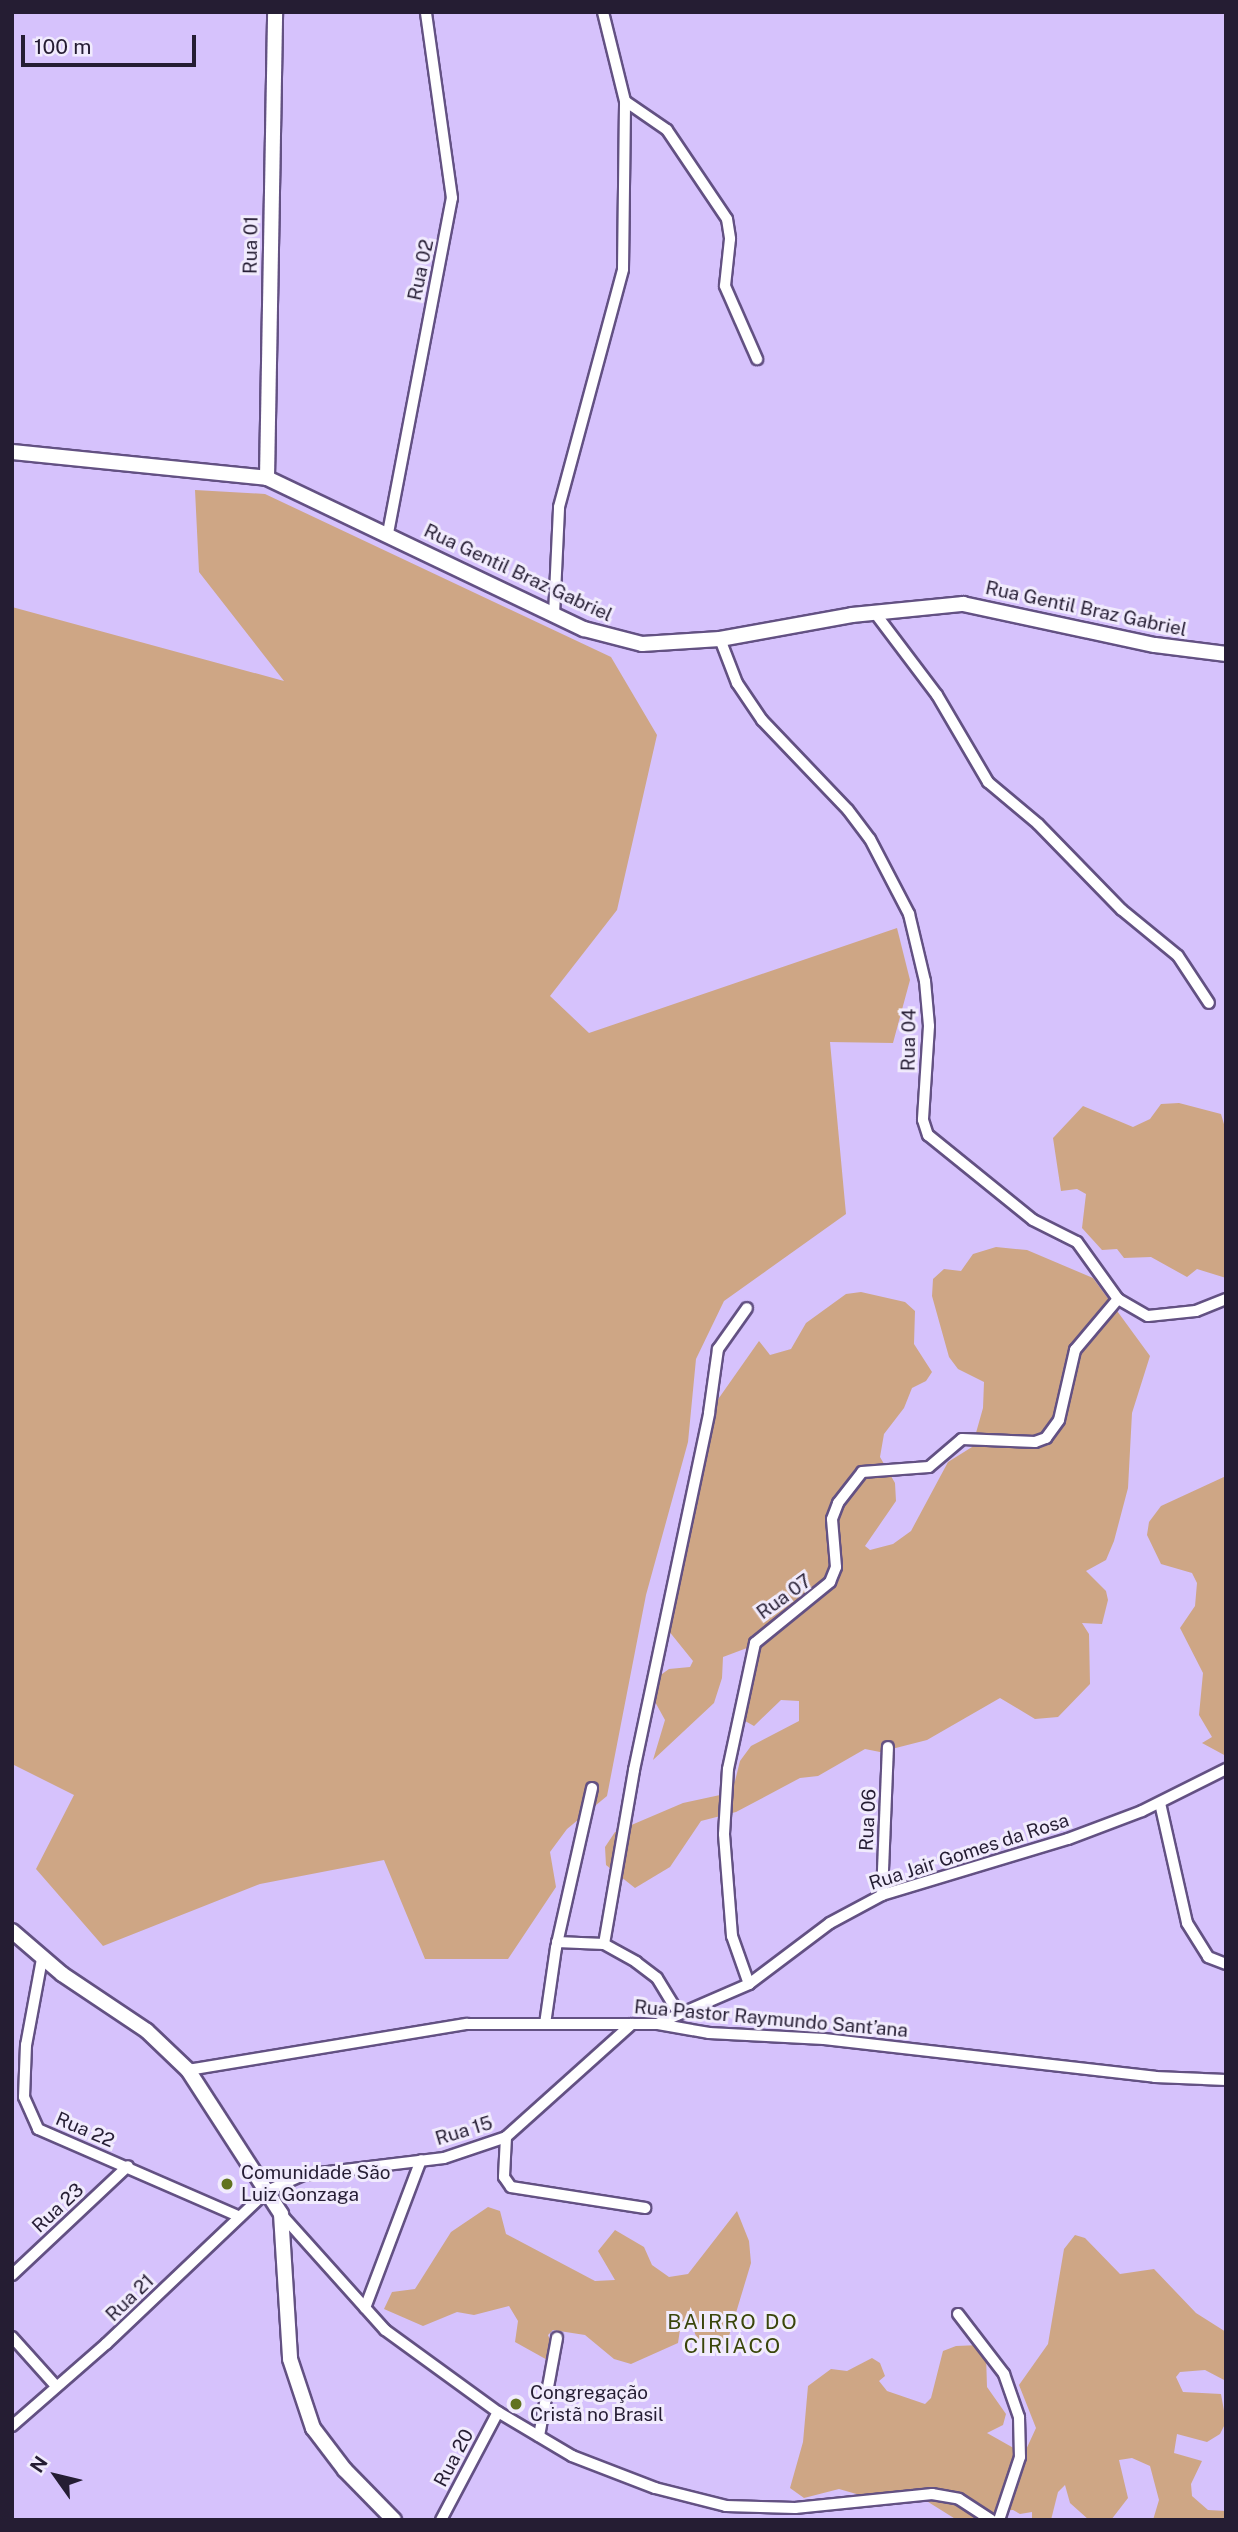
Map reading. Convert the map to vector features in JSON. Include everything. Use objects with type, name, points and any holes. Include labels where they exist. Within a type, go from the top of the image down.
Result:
[{"type":"street","name":"Rua 01","points":[[267,478],[275,12]]},
{"type":"street","name":"Rua 02","points":[[388,533],[452,198],[426,12]]},
{"type":"street","points":[[554,615],[559,507],[622,269],[625,101],[603,12]]},
{"type":"street","points":[[625,101],[667,130],[727,219],[730,239],[725,286],[757,359]]},
{"type":"street","name":"Rua Gentil Braz Gabriel","points":[[12,452],[267,478],[388,533],[554,615],[612,639],[642,644],[720,639],[875,613],[963,604],[1155,645],[1226,654]]},
{"type":"street","points":[[875,613],[937,695],[988,782],[1038,824],[1122,910],[1178,956],[1209,1003]]},
{"type":"street","name":"Rua 04","points":[[720,639],[737,683],[762,720],[856,820],[909,914],[925,981],[929,1026],[923,1128],[1033,1220],[1077,1242],[1118,1299],[1148,1316],[1196,1311],[1226,1299]]},
{"type":"street","name":"Rua 07","points":[[749,1984],[732,1936],[724,1834],[728,1769],[755,1643],[830,1582],[836,1567],[832,1519],[849,1486],[862,1472],[929,1467],[962,1439],[1035,1442],[1046,1438],[1059,1420],[1075,1350],[1118,1299]]},
{"type":"street","points":[[604,1944],[634,1770],[709,1413],[718,1349],[747,1308]]},
{"type":"street","name":"Rua 06","points":[[881,1895],[888,1746]]},
{"type":"street","name":"Rua Jair Gomes da Rosa","points":[[658,2024],[749,1984],[830,1923],[881,1895],[1022,1856],[1160,1803],[1226,1769]]},
{"type":"street","points":[[545,2024],[557,1942],[592,1788]]},
{"type":"street","points":[[1160,1803],[1187,1923],[1208,1957],[1226,1964]]},
{"type":"street","points":[[12,1931],[42,1959],[147,2031],[188,2070],[281,2214],[365,2308],[417,2356],[498,2412],[572,2456],[655,2488],[726,2506],[782,2509],[932,2494],[959,2500],[991,2520]]},
{"type":"street","points":[[557,1942],[604,1944],[657,1978],[679,2014]]},
{"type":"street","name":"Rua 22","points":[[42,1959],[26,2045],[24,2097],[28,2115],[38,2129],[55,2139],[128,2166],[240,2217]]},
{"type":"street","name":"Rua 15","points":[[267,2191],[303,2175],[422,2161],[472,2151],[506,2137],[632,2024]]},
{"type":"street","name":"Rua Pastor Raymundo Sant’ana","points":[[188,2070],[444,2027],[658,2024],[709,2033],[824,2039],[1155,2077],[1226,2080]]},
{"type":"street","points":[[506,2137],[504,2177],[511,2188],[645,2208]]},
{"type":"street","points":[[365,2308],[422,2161]]},
{"type":"street","name":"Rua 23","points":[[12,2276],[128,2166]]},
{"type":"street","name":"Rua 21","points":[[12,2426],[267,2191]]},
{"type":"street","points":[[281,2214],[288,2336],[298,2392],[313,2428],[334,2456],[394,2520]]},
{"type":"street","points":[[958,2314],[1004,2374],[1019,2417],[1020,2456],[999,2520]]},
{"type":"street","points":[[12,2337],[56,2386]]},
{"type":"street","points":[[539,2436],[557,2338]]},
{"type":"street","name":"Rua 20","points":[[441,2520],[498,2412]]},
{"type":"shaded area","points":[[195,490],[265,494],[611,657],[657,735],[617,910],[550,996],[589,1033],[897,928],[910,980],[893,1043],[830,1042],[846,1214],[724,1301],[696,1359],[688,1442],[646,1595],[607,1796],[567,1829],[550,1852],[556,1887],[508,1959],[425,1959],[384,1860],[260,1884],[103,1946],[36,1869],[74,1795],[12,1764],[12,607],[284,681],[199,572]]},
{"type":"shaded area","points":[[1179,1103],[1221,1114],[1226,1131],[1226,1278],[1197,1269],[1187,1277],[1151,1257],[1124,1258],[1117,1249],[1102,1250],[1082,1228],[1086,1194],[1077,1189],[1061,1191],[1053,1138],[1083,1106],[1133,1127],[1150,1119],[1161,1104]]},
{"type":"shaded area","points":[[996,1247],[1027,1250],[1093,1278],[1150,1356],[1132,1413],[1128,1488],[1114,1541],[1106,1560],[1086,1571],[1106,1591],[1108,1600],[1102,1624],[1082,1623],[1089,1634],[1090,1684],[1058,1717],[1035,1719],[1000,1698],[927,1740],[880,1752],[865,1749],[818,1776],[800,1778],[736,1812],[701,1821],[670,1867],[635,1888],[606,1865],[605,1847],[615,1832],[683,1803],[720,1795],[735,1781],[740,1761],[751,1746],[799,1721],[799,1701],[781,1700],[754,1726],[738,1717],[736,1699],[747,1648],[723,1657],[722,1678],[714,1703],[653,1760],[665,1720],[654,1700],[655,1679],[669,1669],[690,1667],[693,1661],[668,1630],[667,1604],[707,1415],[759,1341],[770,1355],[791,1349],[806,1323],[846,1294],[861,1292],[905,1302],[915,1311],[914,1344],[932,1372],[926,1381],[912,1388],[904,1408],[884,1434],[880,1457],[895,1483],[896,1501],[865,1546],[870,1550],[893,1544],[911,1531],[948,1462],[972,1447],[983,1408],[984,1382],[958,1369],[949,1357],[932,1296],[933,1279],[944,1269],[961,1271],[973,1254]]},
{"type":"shaded area","points":[[1226,1476],[1226,1756],[1202,1743],[1212,1737],[1199,1715],[1203,1673],[1180,1628],[1195,1606],[1197,1583],[1192,1573],[1161,1564],[1147,1535],[1149,1522],[1161,1506]]},
{"type":"shaded area","points":[[488,2207],[500,2211],[506,2234],[595,2281],[615,2280],[598,2251],[615,2230],[644,2247],[652,2265],[669,2277],[688,2274],[737,2211],[749,2241],[751,2263],[729,2336],[708,2352],[695,2334],[692,2314],[681,2323],[678,2343],[631,2364],[614,2359],[585,2335],[553,2330],[548,2335],[555,2352],[551,2362],[515,2342],[518,2321],[509,2306],[474,2315],[457,2312],[423,2326],[384,2309],[392,2292],[415,2289],[451,2232]]},
{"type":"shaded area","points":[[1075,2235],[1085,2238],[1120,2274],[1154,2269],[1196,2313],[1226,2332],[1226,2381],[1205,2370],[1180,2372],[1176,2377],[1183,2392],[1221,2394],[1226,2422],[1220,2434],[1207,2442],[1177,2434],[1174,2453],[1202,2461],[1191,2484],[1192,2496],[1208,2510],[1226,2511],[1226,2520],[1153,2520],[1159,2500],[1150,2466],[1132,2458],[1119,2460],[1128,2498],[1111,2520],[1089,2520],[1070,2503],[1065,2485],[1058,2492],[1051,2520],[1032,2520],[1032,2512],[1020,2514],[1013,2510],[996,2511],[979,2520],[957,2520],[909,2490],[874,2499],[839,2489],[804,2498],[790,2488],[803,2442],[808,2386],[831,2369],[847,2371],[872,2358],[880,2363],[885,2376],[879,2381],[887,2391],[925,2404],[931,2398],[943,2351],[956,2346],[980,2345],[986,2355],[987,2387],[1006,2414],[1003,2425],[987,2433],[1024,2454],[1036,2428],[1019,2385],[1048,2344],[1064,2249]]},
{"type":"place","name":"Comunidade São Luiz Gonzaga","points":[[227,2184]]},
{"type":"place","name":"Congregação Cristã no Brasil","points":[[516,2404]]},
{"type":"district","name":"BAIRRO DO CIRIACO","points":[[733,2334]]}]
